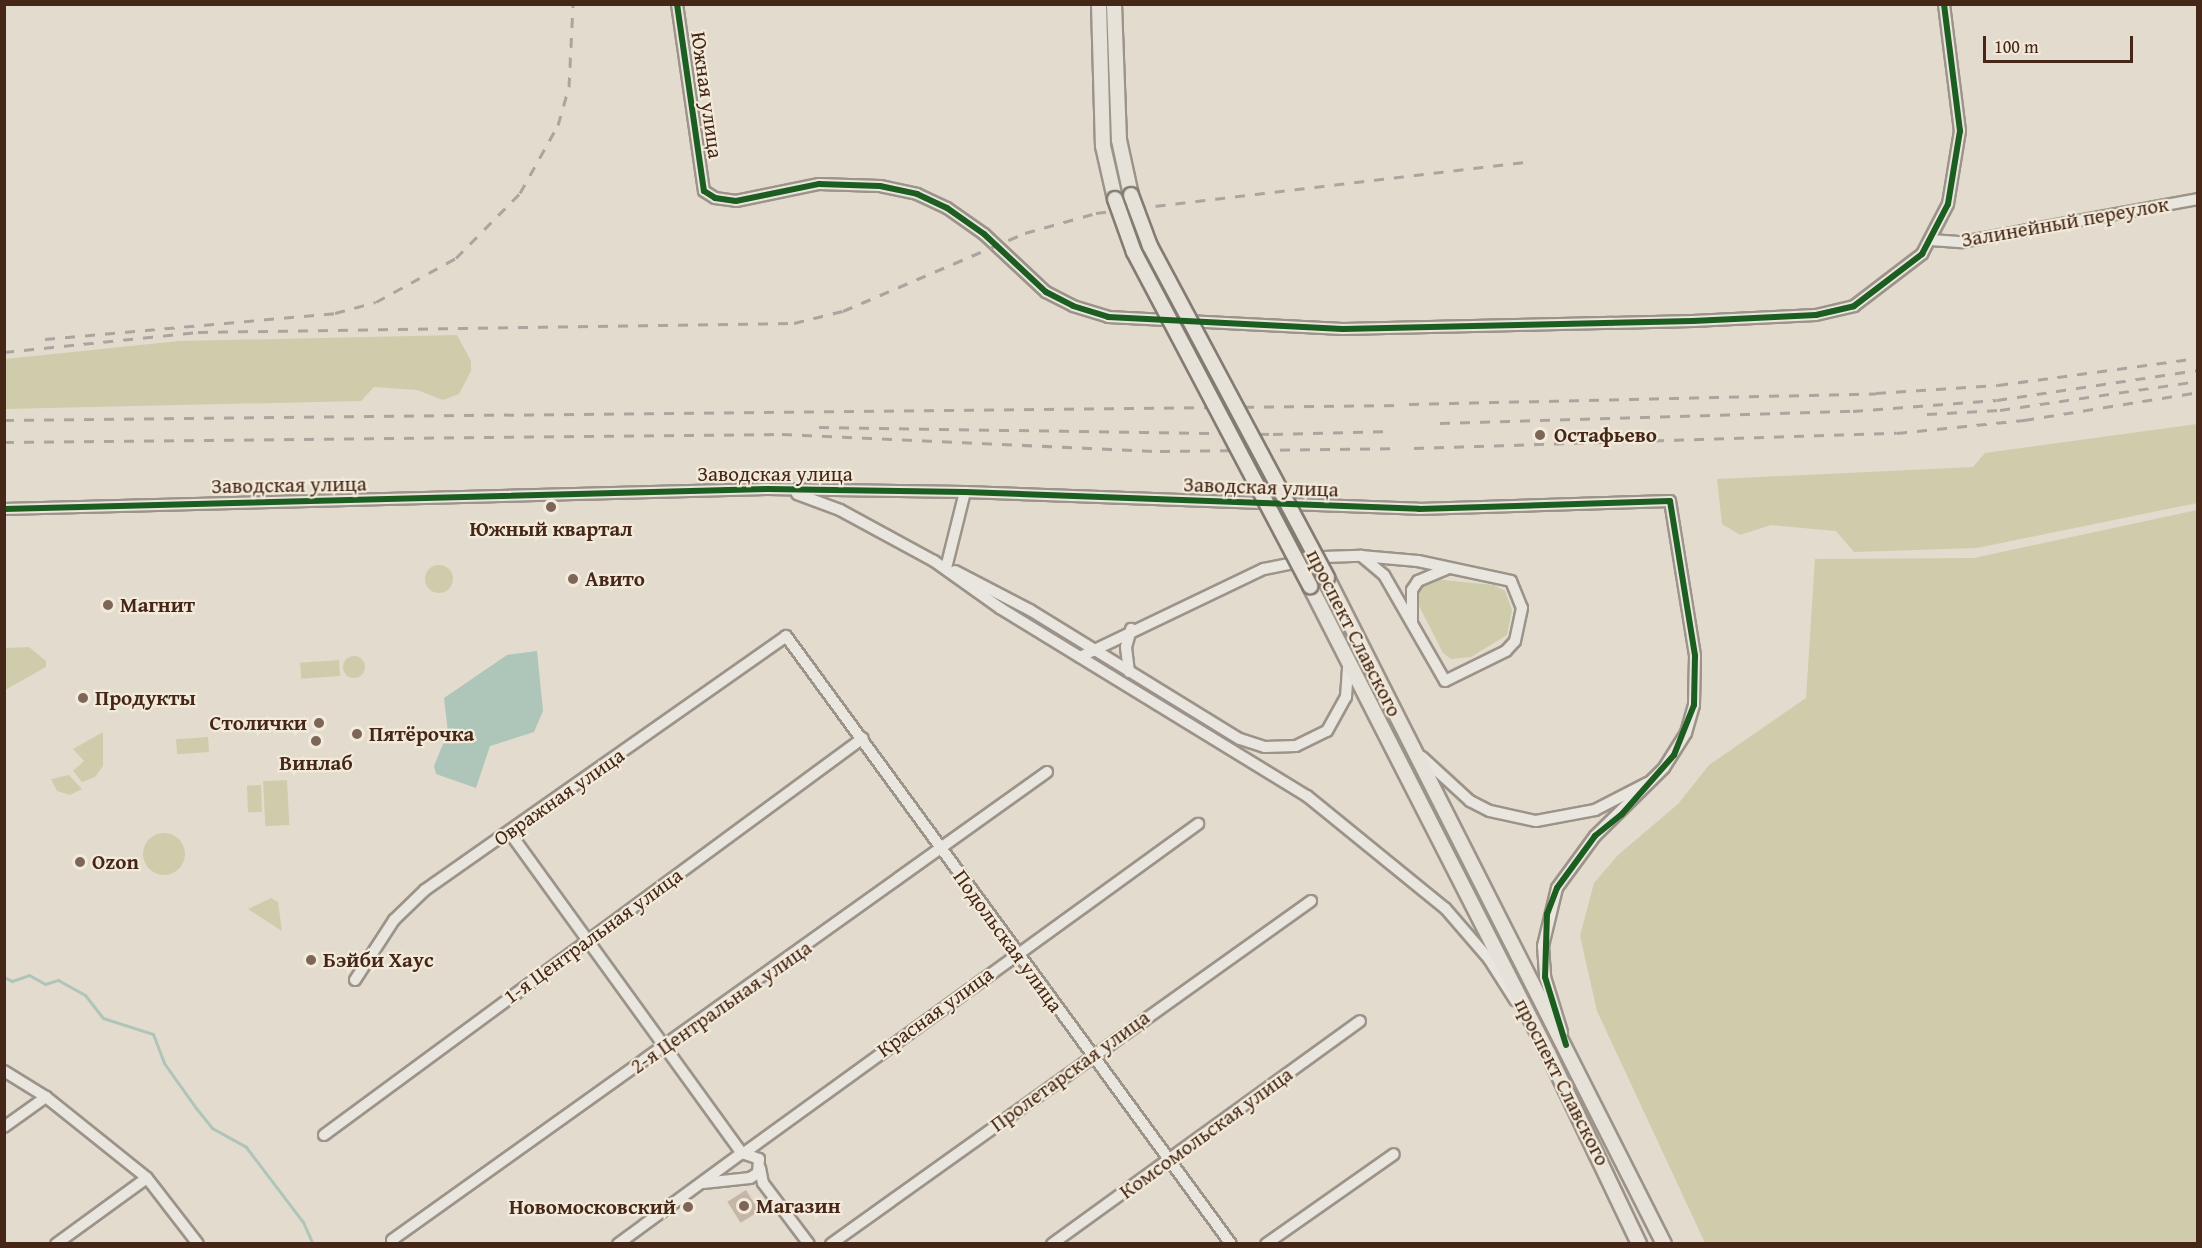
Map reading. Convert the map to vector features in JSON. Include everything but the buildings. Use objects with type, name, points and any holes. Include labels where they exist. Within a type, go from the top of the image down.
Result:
[{"type":"main road","name":"проспект Славского","points":[[1099,4],[1103,146],[1115,200],[1134,252],[1310,586],[1348,653],[1548,1053],[1639,1244]]},
{"type":"main road","name":"проспект Славского","points":[[1114,4],[1119,140],[1131,195],[1150,246],[1327,578],[1566,1046],[1664,1244]]},
{"type":"street","name":"Южная улица","points":[[677,4],[704,191]]},
{"type":"street","name":"Залинейный переулок","points":[[704,191],[736,201],[819,184],[848,183],[916,194],[984,234],[1046,292],[1073,306],[1108,317],[1343,329],[1507,328],[1816,315],[1854,306],[1905,271],[1931,240],[1957,172],[1960,131],[1944,4]]},
{"type":"street","name":"Залинейный переулок","points":[[1931,240],[1962,242],[2198,199]]},
{"type":"street","name":"Заводская улица","points":[[4,509],[767,489],[965,492],[1353,508],[1545,507],[1670,501],[1695,656],[1696,693],[1686,733],[1655,778]]},
{"type":"street","points":[[767,489],[825,503],[946,568],[1000,608],[1307,796],[1388,858],[1445,908],[1489,959],[1548,1053]]},
{"type":"street","points":[[946,568],[965,492]]},
{"type":"street","points":[[1080,657],[1131,629],[1264,569],[1323,557],[1361,556],[1452,568],[1510,581],[1522,608],[1515,641],[1506,651],[1445,681],[1384,575],[1361,556]]},
{"type":"street","points":[[946,568],[977,579],[1240,739],[1285,748],[1318,737],[1334,723],[1350,680],[1348,653]]},
{"type":"street","points":[[1412,624],[1412,590],[1418,581],[1452,568]]},
{"type":"street","points":[[1129,672],[1126,647],[1131,629]]},
{"type":"street","name":"Подольская улица","points":[[786,636],[863,738],[1091,1056],[1231,1244]]},
{"type":"street","name":"Овражная улица","points":[[355,980],[385,931],[411,902],[786,636]]},
{"type":"street","name":"1-я Центральная улица","points":[[324,1135],[863,738]]},
{"type":"street","points":[[1413,748],[1470,801],[1490,811],[1536,821],[1595,810],[1655,778]]},
{"type":"street","name":"2-я Центральная улица","points":[[392,1240],[943,851],[1047,772]]},
{"type":"street","points":[[1566,1046],[1545,977],[1543,946],[1547,914],[1557,888],[1595,836],[1655,778]]},
{"type":"street","name":"Красная улица","points":[[618,1244],[745,1154],[1017,952],[1198,824]]},
{"type":"street","points":[[510,832],[665,1047],[745,1154],[760,1168],[763,1183],[809,1244]]},
{"type":"street","name":"Пролетарская улица","points":[[831,1244],[1311,901]]},
{"type":"street","name":"Комсомольская улица","points":[[1052,1244],[1360,1021]]},
{"type":"street","points":[[4,1071],[46,1097],[147,1178],[198,1244]]},
{"type":"street","points":[[4,1127],[46,1097]]},
{"type":"street","points":[[745,1154],[734,1165],[745,1178],[763,1183]]},
{"type":"street","points":[[1266,1244],[1394,1154]]},
{"type":"street","points":[[745,1178],[760,1168]]},
{"type":"street","points":[[56,1244],[147,1178]]},
{"type":"street","name":"Красная улица","points":[[703,1183],[745,1178]]},
{"type":"shaded area","points":[[457,335],[471,361],[471,371],[459,394],[443,400],[417,390],[374,387],[361,401],[5,409],[5,359],[179,341]]},
{"type":"shaded area","points":[[2197,424],[2197,503],[1977,548],[1854,552],[1836,531],[1771,525],[1740,535],[1722,524],[1717,479],[1973,467],[1985,453]]},
{"type":"shaded area","points":[[2197,510],[2197,1243],[1705,1243],[1597,1011],[1580,936],[1594,883],[1618,855],[1678,804],[1709,765],[1806,698],[1815,559],[1974,558]]},
{"type":"shaded area","points":[[439,565],[449,569],[453,579],[449,589],[439,593],[429,589],[425,579],[429,569]]},
{"type":"shaded area","points":[[1433,579],[1494,585],[1505,591],[1512,610],[1507,635],[1471,657],[1451,659],[1443,653],[1415,598],[1420,587]]},
{"type":"shaded area","points":[[29,647],[46,661],[46,667],[5,690],[5,648]]},
{"type":"shaded area","points":[[537,651],[543,711],[534,732],[490,746],[476,788],[436,774],[434,766],[448,732],[444,698],[507,655]]},
{"type":"shaded area","points":[[354,656],[362,659],[365,667],[362,675],[354,678],[346,675],[343,667],[346,659]]},
{"type":"shaded area","points":[[339,660],[340,676],[301,679],[300,663]]},
{"type":"shaded area","points":[[103,732],[103,766],[95,777],[82,782],[73,771],[84,761],[73,749]]},
{"type":"shaded area","points":[[208,737],[209,752],[177,754],[176,739]]},
{"type":"shaded area","points":[[69,775],[82,789],[70,795],[57,791],[51,779]]},
{"type":"shaded area","points":[[287,780],[289,825],[265,826],[263,781]]},
{"type":"shaded area","points":[[247,785],[261,785],[262,812],[248,812]]},
{"type":"shaded area","points":[[164,833],[179,839],[185,854],[179,869],[164,875],[149,869],[143,854],[149,839]]},
{"type":"shaded area","points":[[271,898],[278,902],[282,931],[248,909]]},
{"type":"waterway","points":[[4,977],[12,981],[29,975],[45,984],[58,980],[85,995],[103,1018],[153,1034],[164,1063],[196,1108],[212,1128],[246,1147],[303,1222],[313,1244]]},
{"type":"railway","points":[[45,339],[335,313],[376,302],[456,258],[520,193],[558,125],[569,87],[573,4]]},
{"type":"railway","points":[[4,352],[198,332],[794,323],[843,311],[1025,233],[1096,213],[1533,161]]},
{"type":"railway","points":[[1409,404],[1876,393],[1998,385],[2198,358]]},
{"type":"railway","points":[[1440,423],[1853,411],[1997,400],[2198,370]]},
{"type":"railway","points":[[1927,414],[2000,410],[2198,381]]},
{"type":"railway","points":[[1414,448],[1897,433],[2024,420],[2198,392]]},
{"type":"railway","points":[[4,420],[1404,405]]},
{"type":"railway","points":[[819,427],[1273,434],[1392,431]]},
{"type":"railway","points":[[4,442],[782,434],[1160,451],[1392,448]]},
{"type":"cycle path","points":[[677,4],[704,191],[715,198],[736,201],[819,184],[880,186],[917,194],[947,208],[984,234],[1046,292],[1073,306],[1108,317],[1343,329],[1693,321],[1816,315],[1854,306],[1922,254],[1948,204],[1960,131],[1944,4]]},
{"type":"cycle path","points":[[4,509],[767,489],[965,492],[1419,509],[1670,501],[1695,656],[1694,705],[1674,755],[1622,814],[1595,836],[1557,888],[1547,914],[1545,977],[1566,1045]]},
{"type":"place","name":"Остафьево","points":[[1540,435]]},
{"type":"place","name":"Южный квартал","points":[[551,507]]},
{"type":"place","name":"Авито","points":[[573,579]]},
{"type":"place","name":"Магнит","points":[[108,605]]},
{"type":"place","name":"Продукты","points":[[83,698]]},
{"type":"place","name":"Столички","points":[[319,723]]},
{"type":"place","name":"Пятёрочка","points":[[357,734]]},
{"type":"place","name":"Винлаб","points":[[316,741]]},
{"type":"place","name":"Ozon","points":[[80,862]]},
{"type":"place","name":"Бэйби Хаус","points":[[311,960]]},
{"type":"place","name":"Магазин","points":[[744,1206]]},
{"type":"place","name":"Новомосковский","points":[[688,1207]]}]
